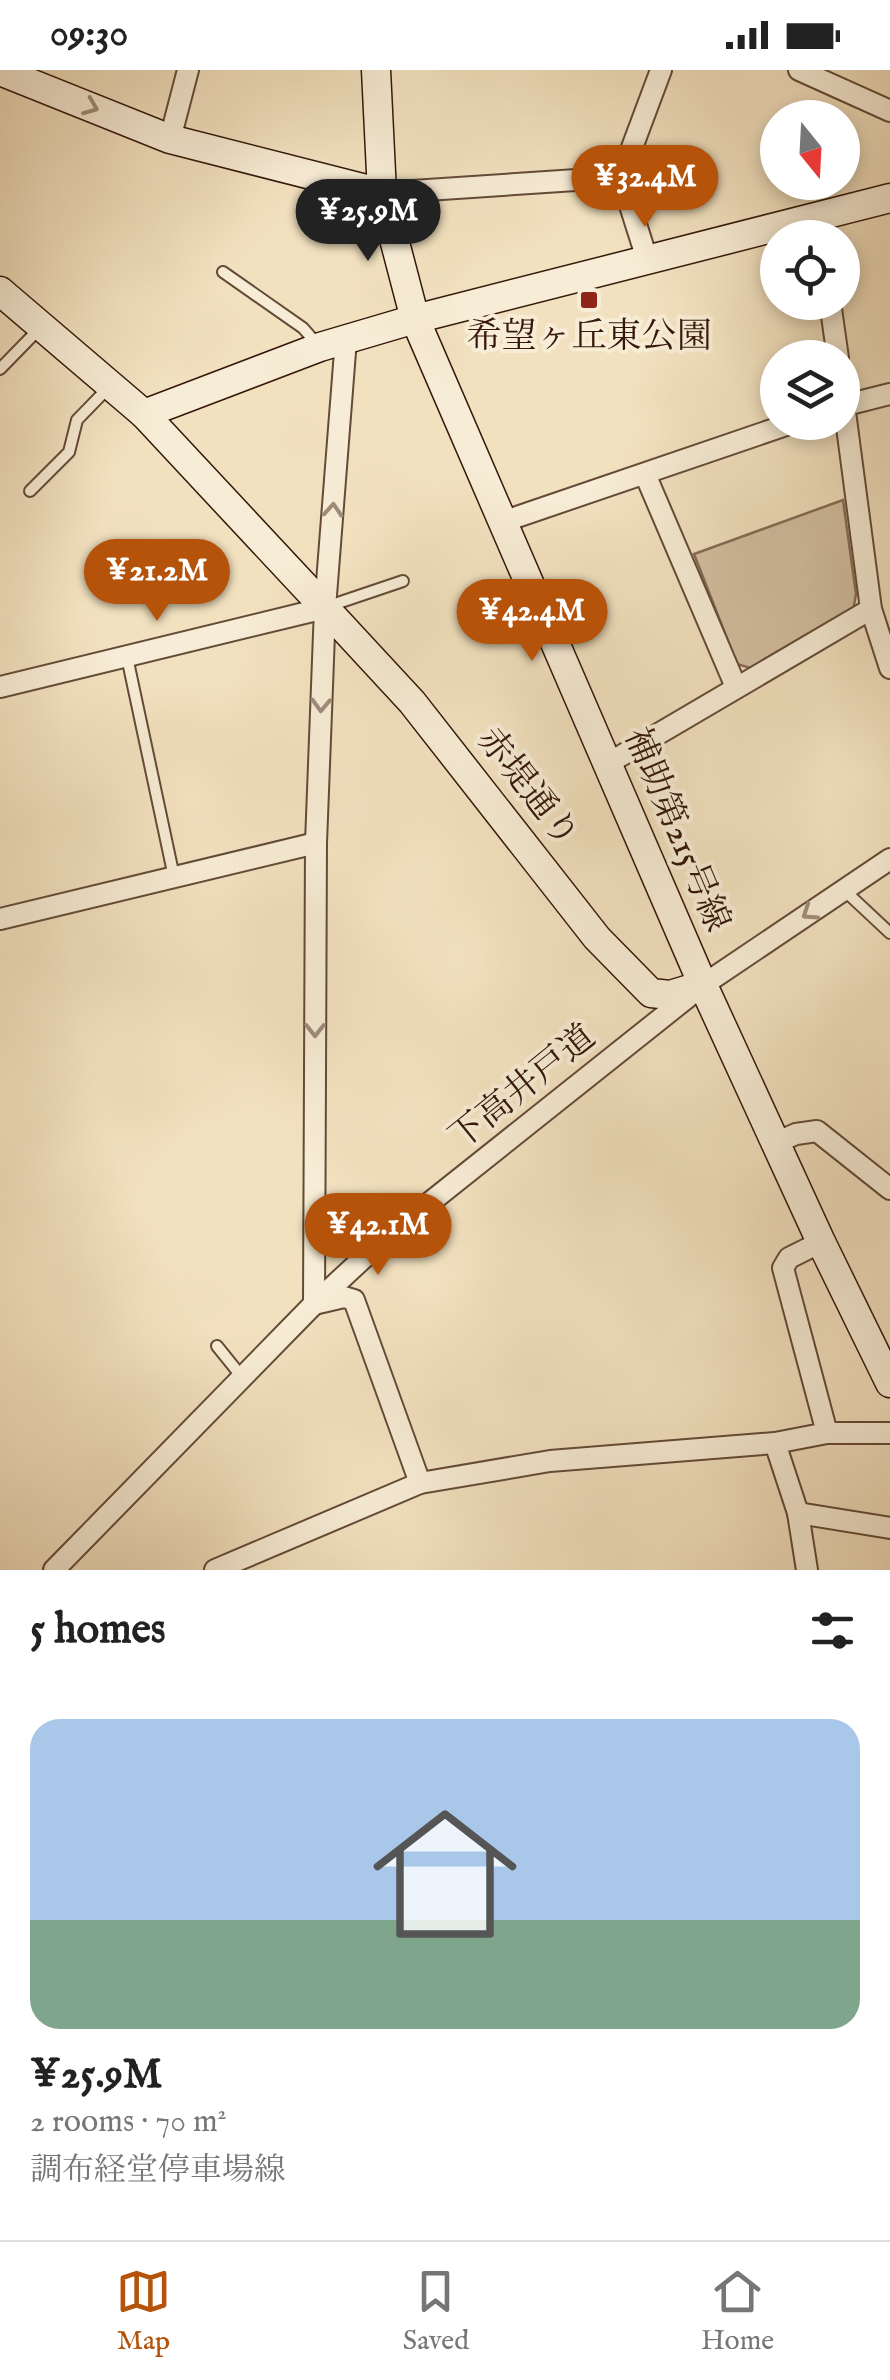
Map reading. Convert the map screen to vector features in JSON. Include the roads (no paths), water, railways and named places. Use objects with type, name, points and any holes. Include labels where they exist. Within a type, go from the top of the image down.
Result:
[{"type":"street","points":[[170,139],[188,70]]},
{"type":"street","points":[[376,70],[382,194]]},
{"type":"street","points":[[647,259],[621,178],[661,70]]},
{"type":"street","points":[[799,70],[890,112]]},
{"type":"street","points":[[0,72],[30,76],[170,139],[382,194],[621,178]]},
{"type":"street","name":"補助第215号線","points":[[382,194],[415,319],[702,986]]},
{"type":"street","points":[[838,220],[890,198]]},
{"type":"street","points":[[144,414],[333,344],[415,319],[647,259],[760,239]]},
{"type":"street","name":"赤堤通り","points":[[0,291],[144,414],[325,608],[412,702],[597,938],[651,993],[670,995],[702,986]]},
{"type":"street","points":[[333,344],[316,844],[314,1304],[344,1297],[354,1300],[420,1482]]},
{"type":"street","points":[[860,398],[890,394]]},
{"type":"street","points":[[502,522],[760,434]]},
{"type":"street","points":[[848,440],[871,609],[890,668]]},
{"type":"street","points":[[645,474],[736,688]]},
{"type":"street","points":[[0,688],[325,608]]},
{"type":"street","points":[[607,764],[871,609]]},
{"type":"street","points":[[0,918],[316,844]]},
{"type":"street","name":"下高井戸道","points":[[54,1570],[314,1304],[384,1238],[702,986],[890,859]]},
{"type":"street","points":[[702,986],[890,1383]]},
{"type":"street","points":[[775,1142],[817,1130],[888,1185]]},
{"type":"street","points":[[821,1242],[789,1258],[783,1268],[827,1434]]},
{"type":"street","points":[[225,1568],[420,1482],[550,1461],[775,1443],[827,1434],[890,1433]]},
{"type":"street","points":[[775,1443],[798,1514],[807,1570]]},
{"type":"street","points":[[798,1514],[890,1528]]},
{"type":"lane","points":[[223,272],[303,328],[333,344]]},
{"type":"lane","points":[[0,369],[44,325]]},
{"type":"lane","points":[[30,491],[69,452],[76,420],[112,384]]},
{"type":"lane","points":[[325,608],[403,582]]},
{"type":"lane","points":[[127,657],[174,877]]},
{"type":"lane","points":[[844,890],[890,933]]},
{"type":"lane","points":[[217,1346],[243,1378]]},
{"type":"place","name":"希望ヶ丘東公園","points":[[589,300]]}]
